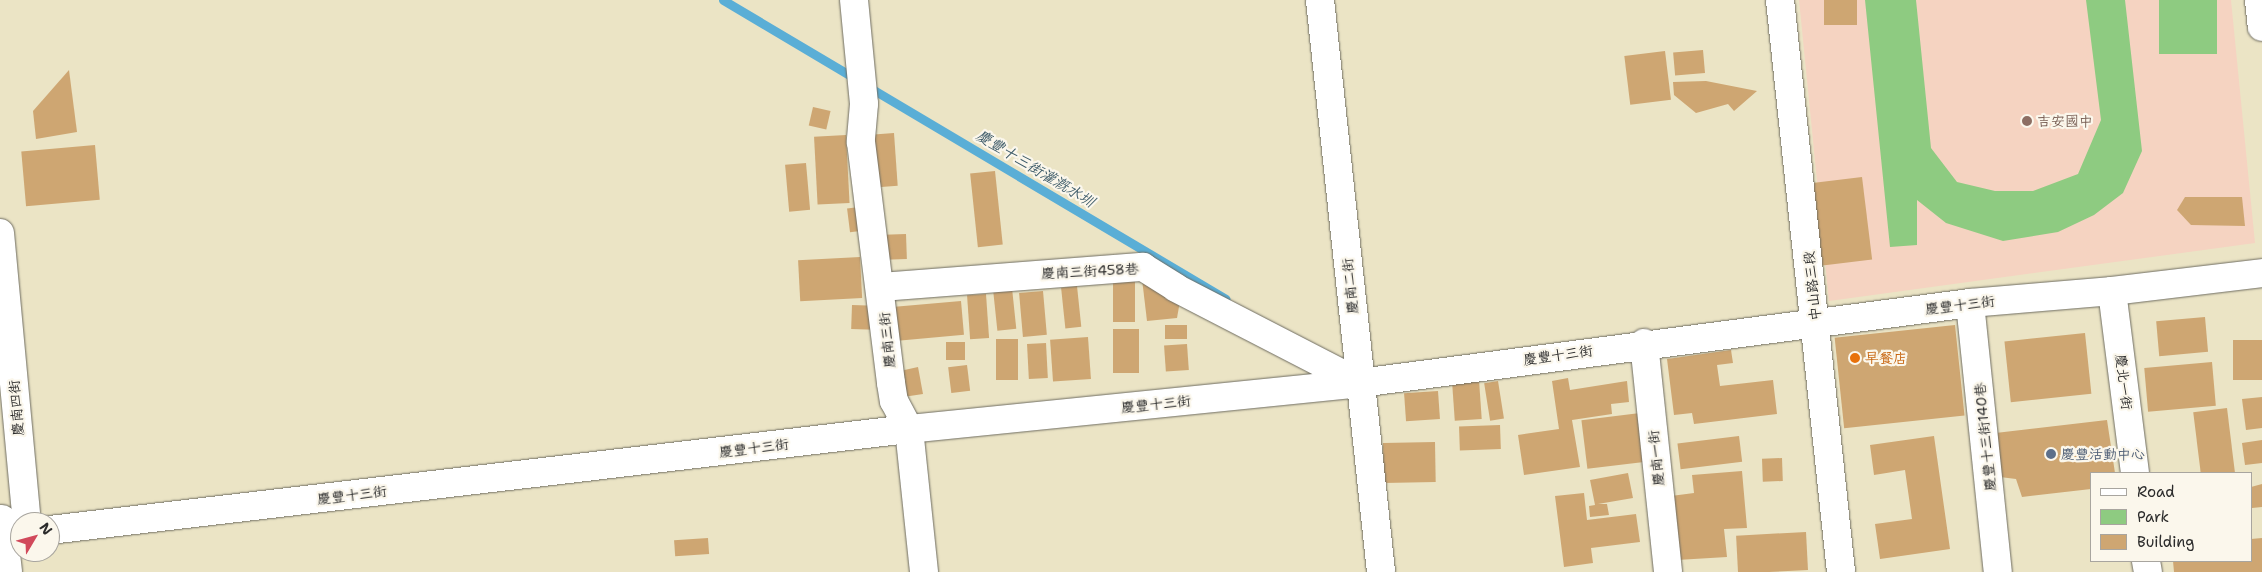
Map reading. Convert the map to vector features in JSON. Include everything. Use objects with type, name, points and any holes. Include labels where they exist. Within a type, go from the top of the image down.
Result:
[{"type":"street","name":"慶南三街","points":[[854,0],[864,104],[861,142],[881,287],[894,401],[909,429],[924,572]]},
{"type":"street","name":"慶南二街","points":[[1320,0],[1360,383],[1382,572]]},
{"type":"street","name":"中山路三段","points":[[1780,0],[1841,572]]},
{"type":"street","points":[[2259,0],[2262,27]]},
{"type":"street","name":"慶南四街","points":[[0,233],[12,512]]},
{"type":"street","name":"慶南三街458巷","points":[[881,287],[1143,267],[1176,288],[1360,383]]},
{"type":"street","name":"慶豐十三街","points":[[60,529],[909,429],[1360,383],[1644,343],[1816,324],[1970,303],[2112,291],[2262,273]]},
{"type":"street","name":"慶北一街","points":[[2112,291],[2135,472]]},
{"type":"street","name":"慶豐十三街140巷","points":[[1970,303],[1998,572]]},
{"type":"street","name":"慶南一街","points":[[1644,343],[1668,572]]},
{"type":"street","name":"慶南四街","points":[[8,572],[10,547]]},
{"type":"shaded area","name":"吉安國中","points":[[1799,0],[2231,0],[2255,243],[1829,301]]},
{"type":"green space","points":[[1865,0],[1916,0],[1931,148],[1957,182],[1995,191],[2033,191],[2078,174],[2101,120],[2086,0],[2125,0],[2142,151],[2123,193],[2094,215],[2058,232],[2003,241],[1946,223],[1917,200],[1917,245],[1890,247]]},
{"type":"green space","points":[[2159,0],[2217,0],[2217,54],[2159,54]]},
{"type":"building","points":[[1824,0],[1857,0],[1857,25],[1824,25]]},
{"type":"building","points":[[1703,50],[1705,73],[1675,76],[1673,53]]},
{"type":"building","points":[[1665,51],[1671,100],[1630,105],[1624,56]]},
{"type":"building","points":[[69,70],[77,132],[36,139],[33,111]]},
{"type":"building","points":[[1706,81],[1757,91],[1734,111],[1728,104],[1696,113],[1674,95],[1673,82]]},
{"type":"building","points":[[813,107],[831,111],[826,130],[809,126]]},
{"type":"building","points":[[894,133],[898,186],[878,187],[874,134]]},
{"type":"building","points":[[846,135],[850,203],[818,205],[814,137]]},
{"type":"building","points":[[95,145],[100,200],[26,206],[21,151]]},
{"type":"building","points":[[806,163],[810,210],[789,212],[785,165]]},
{"type":"building","points":[[995,171],[1003,245],[978,247],[970,174]]},
{"type":"building","points":[[1862,177],[1872,259],[1817,266],[1806,184]]},
{"type":"building","points":[[2185,197],[2242,197],[2245,226],[2191,225],[2177,210]]},
{"type":"building","points":[[859,207],[862,231],[850,232],[847,208]]},
{"type":"building","points":[[906,234],[907,259],[885,260],[884,235]]},
{"type":"building","points":[[860,257],[862,298],[800,301],[798,260]]},
{"type":"building","points":[[1113,279],[1135,279],[1135,322],[1113,322]]},
{"type":"building","points":[[1142,279],[1180,301],[1177,318],[1147,321]]},
{"type":"building","points":[[1077,286],[1081,327],[1065,328],[1061,288]]},
{"type":"building","points":[[1012,288],[1016,329],[997,331],[993,290]]},
{"type":"building","points":[[1043,291],[1047,335],[1023,337],[1019,293]]},
{"type":"building","points":[[986,294],[989,338],[970,339],[967,295]]},
{"type":"building","points":[[961,301],[964,335],[895,341],[892,307]]},
{"type":"building","points":[[852,305],[875,306],[874,330],[851,329]]},
{"type":"building","points":[[2205,317],[2208,352],[2159,356],[2156,321]]},
{"type":"building","points":[[1165,325],[1187,325],[1187,339],[1165,339]]},
{"type":"building","points":[[1955,325],[1965,416],[1844,428],[1835,338]]},
{"type":"building","points":[[1113,329],[1139,329],[1139,373],[1113,373]]},
{"type":"building","points":[[2085,333],[2091,394],[2011,402],[2004,341]]},
{"type":"building","points":[[1088,337],[1091,379],[1053,382],[1050,340]]},
{"type":"building","points":[[996,339],[1018,339],[1018,380],[996,380]]},
{"type":"building","points":[[2233,340],[2262,340],[2262,380],[2233,380]]},
{"type":"building","points":[[946,342],[965,342],[965,360],[946,360]]},
{"type":"building","points":[[1046,343],[1048,378],[1029,379],[1027,344]]},
{"type":"building","points":[[1187,344],[1189,370],[1166,372],[1164,346]]},
{"type":"building","points":[[1731,350],[1733,363],[1717,365],[1720,386],[1773,380],[1777,414],[1694,424],[1692,413],[1674,415],[1667,359]]},
{"type":"building","points":[[2212,362],[2216,406],[2148,412],[2144,368]]},
{"type":"building","points":[[967,365],[970,391],[951,393],[948,367]]},
{"type":"building","points":[[918,367],[923,394],[903,397],[891,373]]},
{"type":"building","points":[[1568,378],[1570,390],[1627,381],[1629,402],[1611,404],[1612,414],[1572,420],[1580,467],[1524,475],[1518,435],[1559,429],[1552,381]]},
{"type":"building","points":[[1479,380],[1482,419],[1455,421],[1452,382]]},
{"type":"building","points":[[1498,381],[1504,419],[1490,421],[1484,383]]},
{"type":"building","points":[[1438,391],[1440,419],[1406,421],[1404,393]]},
{"type":"building","points":[[2262,397],[2262,428],[2246,430],[2242,399]]},
{"type":"building","points":[[2227,408],[2235,472],[2201,472],[2193,412]]},
{"type":"building","points":[[1640,413],[1646,462],[1587,469],[1581,420]]},
{"type":"building","name":"慶豐活動中心","points":[[2107,420],[2115,472],[2090,472],[2090,489],[2022,497],[2016,479],[1992,476],[1987,434]]},
{"type":"building","points":[[1500,425],[1501,449],[1460,450],[1459,426]]},
{"type":"building","points":[[1739,436],[1742,462],[1681,469],[1677,444]]},
{"type":"building","points":[[1934,436],[1950,549],[1880,559],[1875,524],[1912,519],[1905,470],[1874,475],[1870,445]]},
{"type":"building","points":[[2262,440],[2262,463],[2245,465],[2242,443]]},
{"type":"building","points":[[1435,442],[1436,482],[1384,483],[1383,443]]},
{"type":"building","points":[[1782,458],[1783,481],[1763,482],[1762,459]]},
{"type":"building","points":[[1742,471],[1747,528],[1724,529],[1727,557],[1677,560],[1671,496],[1694,493],[1692,475]]},
{"type":"building","points":[[1628,473],[1633,498],[1598,504],[1607,504],[1609,515],[1590,517],[1589,506],[1595,505],[1590,480]]},
{"type":"building","points":[[2262,484],[2262,507],[2252,508],[2252,487]]},
{"type":"building","points":[[1584,493],[1587,520],[1636,514],[1640,542],[1591,548],[1593,563],[1564,567],[1555,496]]},
{"type":"building","points":[[1806,532],[1808,570],[1738,572],[1736,536]]},
{"type":"building","points":[[708,538],[709,554],[675,556],[674,540]]},
{"type":"building","points":[[2262,538],[2262,572],[2174,572],[2173,562],[2252,562],[2252,539]]},
{"type":"waterway","name":"慶豐十三街灌溉水圳","points":[[723,0],[856,79]]},
{"type":"waterway","name":"慶豐十三街灌溉水圳","points":[[867,86],[1226,299]]},
{"type":"place","name":"吉安國中","points":[[2027,121]]},
{"type":"place","name":"早餐店","points":[[1855,358]]},
{"type":"place","name":"慶豐活動中心","points":[[2051,454]]}]
